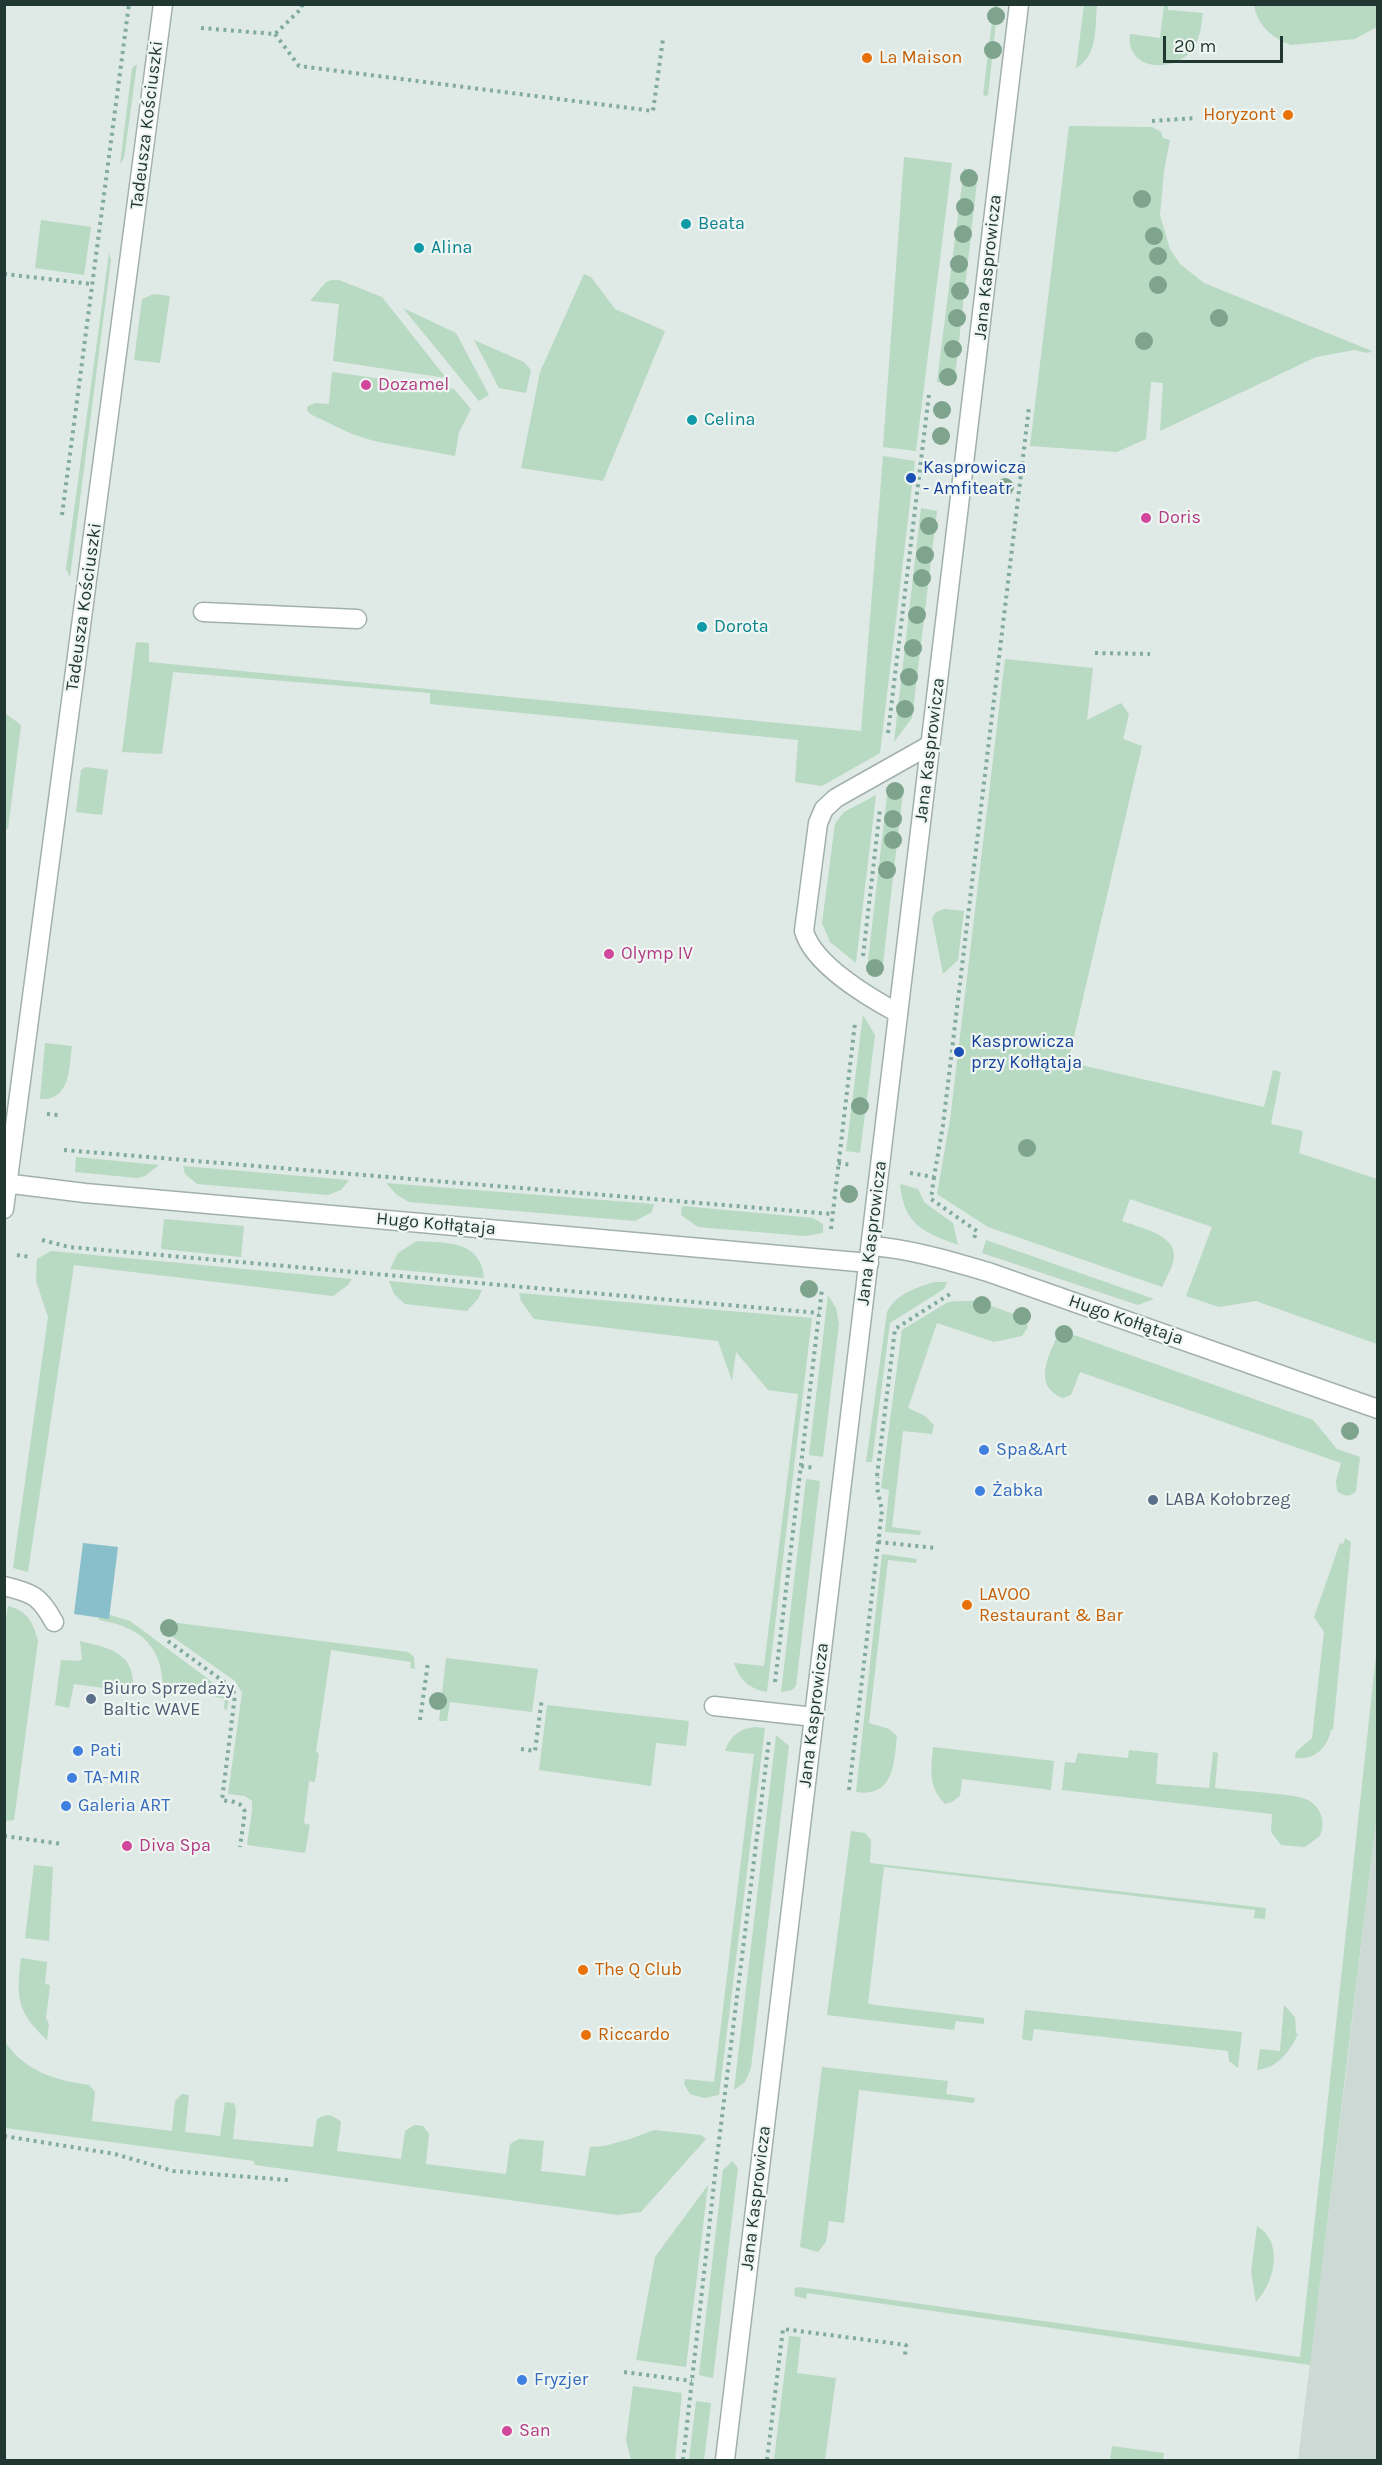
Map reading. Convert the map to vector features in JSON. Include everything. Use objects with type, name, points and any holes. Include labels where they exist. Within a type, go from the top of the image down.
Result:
[{"type":"street","name":"Tadeusza Kościuszki","points":[[4,1209],[163,4]]},
{"type":"street","name":"Jana Kasprowicza","points":[[725,2460],[1019,4]]},
{"type":"street","points":[[203,612],[357,619]]},
{"type":"street","points":[[898,1013],[859,989],[820,958],[808,943],[804,931],[818,823],[824,809],[836,798],[930,745]]},
{"type":"street","name":"Hugo Kołłątaja","points":[[6,1183],[84,1193],[870,1254],[930,1256],[988,1272],[1377,1409]]},
{"type":"street","points":[[4,1586],[32,1592],[45,1606],[54,1622]]},
{"type":"street","points":[[714,1706],[814,1717]]},
{"type":"path","points":[[275,34],[303,6]]},
{"type":"path","points":[[201,28],[275,34],[299,66],[653,111],[663,39]]},
{"type":"path","points":[[1152,121],[1197,118]]},
{"type":"path","points":[[4,274],[92,284]]},
{"type":"path","points":[[831,1229],[929,394]]},
{"type":"path","points":[[974,1240],[977,1231],[931,1198],[943,1125],[1029,407]]},
{"type":"path","points":[[1095,653],[1150,654]]},
{"type":"path","points":[[64,1150],[832,1214]]},
{"type":"path","points":[[901,1172],[934,1177]]},
{"type":"path","points":[[42,1240],[69,1247],[819,1313]]},
{"type":"path","points":[[17,1255],[30,1257]]},
{"type":"path","points":[[849,1790],[882,1510],[877,1488],[896,1329],[954,1292],[958,1284]]},
{"type":"path","points":[[774,1692],[822,1288]]},
{"type":"path","points":[[871,1476],[878,1477]]},
{"type":"path","points":[[878,1542],[936,1548]]},
{"type":"path","points":[[168,1641],[231,1687],[235,1695],[222,1800],[239,1803],[245,1812],[240,1846]]},
{"type":"path","points":[[420,1720],[428,1662]]},
{"type":"path","points":[[521,1749],[535,1750],[542,1698]]},
{"type":"path","points":[[683,2460],[770,1731]]},
{"type":"path","points":[[4,1836],[62,1844]]},
{"type":"path","points":[[4,2136],[115,2154],[173,2172],[288,2180]]},
{"type":"path","points":[[767,2460],[783,2329],[906,2345],[905,2355]]},
{"type":"path","points":[[624,2372],[692,2381]]},
{"type":"shaded area","points":[[1377,1813],[1377,2460],[1298,2460],[1347,2065]]},
{"type":"green space","points":[[994,5],[998,5],[988,95],[986,96],[983,95]]},
{"type":"green space","points":[[1084,5],[1097,5],[1094,40],[1088,56],[1076,68]]},
{"type":"green space","points":[[1164,5],[1168,5],[1168,10],[1203,13],[1200,33],[1188,54],[1167,65],[1155,65],[1144,62],[1136,56],[1131,47],[1130,34],[1160,38]]},
{"type":"green space","points":[[1254,5],[1377,5],[1377,27],[1355,39],[1291,45],[1278,39],[1262,25]]},
{"type":"green space","points":[[137,64],[124,158],[120,164],[132,68]]},
{"type":"green space","points":[[1069,126],[1152,127],[1161,132],[1163,138],[1170,140],[1164,171],[1160,215],[1170,249],[1180,264],[1204,283],[1372,351],[1368,353],[1354,350],[1316,357],[1160,431],[1163,383],[1151,382],[1146,439],[1117,452],[1030,446]]},
{"type":"green space","points":[[904,157],[952,163],[916,451],[883,447]]},
{"type":"green space","points":[[964,168],[970,171],[977,181],[954,385],[937,382]]},
{"type":"green space","points":[[41,220],[91,227],[84,275],[35,268]]},
{"type":"green space","points":[[109,253],[111,260],[70,577],[66,569]]},
{"type":"green space","points":[[584,274],[591,277],[615,309],[665,331],[603,481],[521,468],[540,372]]},
{"type":"green space","points":[[339,280],[382,297],[446,378],[333,361],[339,304],[310,301],[326,282]]},
{"type":"green space","points":[[154,294],[170,296],[160,363],[134,360],[142,299]]},
{"type":"green space","points":[[403,308],[456,333],[489,395],[479,401]]},
{"type":"green space","points":[[474,340],[524,362],[531,370],[526,393],[499,388]]},
{"type":"green space","points":[[332,372],[454,389],[471,409],[459,432],[455,456],[374,441],[352,434],[310,414],[307,410],[308,406],[315,403],[329,404]]},
{"type":"green space","points":[[883,456],[915,461],[880,753],[822,786],[795,782],[798,740],[430,704],[430,693],[173,672],[162,754],[122,752],[136,642],[149,643],[149,662],[861,731]]},
{"type":"green space","points":[[921,508],[937,511],[912,718],[894,742]]},
{"type":"green space","points":[[1005,659],[1093,668],[1087,720],[1121,703],[1129,714],[1123,739],[1142,746],[1068,1062],[1264,1107],[1273,1070],[1281,1072],[1271,1124],[1303,1131],[1299,1153],[1377,1179],[1377,1344],[1256,1301],[1219,1307],[1186,1296],[1212,1227],[1130,1199],[1122,1221],[1154,1232],[1173,1248],[1173,1263],[1162,1287],[988,1227],[937,1194],[950,1120]]},
{"type":"green space","points":[[5,713],[21,725],[8,829],[4,828]]},
{"type":"green space","points":[[86,767],[108,770],[102,815],[76,812],[81,770]]},
{"type":"green space","points":[[893,784],[898,785],[903,792],[882,972],[873,976],[867,970],[888,787]]},
{"type":"green space","points":[[876,795],[856,963],[830,942],[822,923],[835,824],[844,812]]},
{"type":"green space","points":[[944,909],[964,911],[958,960],[943,974],[932,918],[936,912]]},
{"type":"green space","points":[[863,1015],[875,1035],[860,1153],[846,1151]]},
{"type":"green space","points":[[45,1043],[72,1046],[63,1089],[57,1095],[40,1099]]},
{"type":"green space","points":[[76,1157],[159,1165],[145,1176],[137,1178],[75,1172]]},
{"type":"green space","points":[[183,1166],[349,1180],[341,1190],[328,1195],[197,1184],[185,1174]]},
{"type":"green space","points":[[386,1183],[654,1204],[652,1212],[635,1221],[409,1202],[397,1195]]},
{"type":"green space","points":[[900,1184],[918,1189],[925,1203],[953,1223],[958,1245],[935,1236],[917,1225],[906,1209]]},
{"type":"green space","points":[[682,1206],[813,1218],[823,1224],[823,1233],[805,1236],[698,1227],[681,1215]]},
{"type":"green space","points":[[164,1219],[244,1226],[241,1257],[161,1249]]},
{"type":"green space","points":[[986,1240],[1154,1299],[1138,1305],[982,1253]]},
{"type":"green space","points":[[417,1241],[450,1244],[469,1250],[476,1256],[484,1278],[390,1269],[398,1253]]},
{"type":"green space","points":[[51,1251],[352,1279],[348,1285],[333,1296],[74,1265],[28,1572],[13,1568],[48,1317],[36,1281],[37,1259]]},
{"type":"green space","points":[[389,1281],[482,1290],[478,1299],[467,1311],[405,1304],[394,1294]]},
{"type":"green space","points":[[934,1282],[947,1282],[944,1289],[890,1323],[872,1462],[866,1462],[887,1312],[901,1296]]},
{"type":"green space","points":[[519,1293],[812,1318],[767,1692],[755,1689],[746,1683],[734,1663],[764,1666],[798,1394],[768,1390],[736,1352],[732,1381],[718,1341],[534,1319],[521,1301]]},
{"type":"green space","points":[[828,1295],[836,1308],[839,1324],[823,1457],[809,1455]]},
{"type":"green space","points":[[977,1301],[1025,1318],[1028,1327],[1022,1336],[994,1342],[937,1323],[908,1408],[925,1416],[934,1425],[932,1434],[903,1431],[892,1527],[921,1531],[920,1535],[885,1532],[889,1490],[881,1488],[902,1330],[948,1302]]},
{"type":"green space","points":[[1060,1330],[1313,1420],[1337,1449],[1360,1457],[1356,1491],[1346,1496],[1337,1491],[1336,1481],[1341,1463],[1080,1372],[1071,1395],[1063,1398],[1047,1385],[1045,1377],[1048,1358]]},
{"type":"green space","points":[[806,1479],[820,1481],[796,1686],[792,1690],[781,1692]]},
{"type":"green space","points":[[1345,1538],[1351,1542],[1333,1730],[1319,1752],[1308,1757],[1295,1758],[1296,1752],[1312,1738],[1324,1632],[1314,1617],[1340,1543],[1343,1544]]},
{"type":"green space","points":[[882,1554],[917,1559],[916,1563],[888,1560],[869,1723],[889,1729],[897,1736],[893,1767],[885,1784],[878,1790],[856,1792]]},
{"type":"green space","points":[[8,1606],[29,1618],[38,1641],[14,1820],[5,1821],[4,1629]]},
{"type":"green space","points":[[100,1612],[130,1621],[227,1693],[229,1697],[227,1710],[224,1709],[225,1699],[174,1687],[172,1696],[163,1695],[160,1665],[148,1643],[128,1628],[99,1620]]},
{"type":"green space","points":[[170,1622],[408,1652],[414,1657],[415,1669],[410,1668],[411,1662],[331,1650],[316,1752],[319,1753],[315,1782],[309,1781],[304,1823],[310,1825],[305,1853],[247,1845],[252,1801],[245,1796],[228,1794],[242,1693],[235,1681],[167,1633],[164,1626]]},
{"type":"green space","points":[[80,1641],[112,1650],[120,1655],[130,1669],[133,1692],[74,1684],[69,1708],[55,1705],[61,1660],[79,1661],[82,1659]]},
{"type":"green space","points":[[1377,1646],[1377,1813],[1310,2365],[807,2293],[806,2299],[795,2296],[794,2289],[807,2288],[1300,2357]]},
{"type":"green space","points":[[446,1658],[538,1669],[532,1712],[450,1702],[447,1721],[439,1721]]},
{"type":"green space","points":[[547,1705],[689,1721],[686,1746],[656,1743],[651,1786],[539,1770]]},
{"type":"green space","points":[[765,1728],[719,2095],[704,2098],[690,2094],[684,2084],[685,2079],[714,2082],[754,1754],[725,1751],[736,1734],[744,1729]]},
{"type":"green space","points":[[776,1735],[789,1746],[751,2068],[745,2082],[734,2090]]},
{"type":"green space","points":[[933,1747],[1054,1761],[1051,1790],[962,1779],[960,1796],[945,1804],[933,1784],[931,1770]]},
{"type":"green space","points":[[1129,1750],[1158,1753],[1156,1784],[1209,1788],[1213,1752],[1218,1753],[1215,1788],[1277,1794],[1308,1800],[1321,1815],[1320,1836],[1305,1847],[1281,1845],[1271,1832],[1272,1814],[1062,1790],[1065,1762],[1075,1763],[1078,1753],[1128,1758]]},
{"type":"green space","points":[[851,1831],[865,1833],[871,1840],[870,1863],[1266,1908],[1265,1919],[1254,1918],[1255,1910],[884,1867],[868,2004],[984,2018],[984,2024],[956,2021],[954,2030],[827,2015]]},
{"type":"green space","points":[[34,1865],[53,1867],[49,1941],[25,1938]]},
{"type":"green space","points":[[21,1958],[47,1962],[45,1984],[50,1985],[46,2018],[49,2024],[47,2040],[30,2021],[21,2004],[19,1984]]},
{"type":"green space","points":[[1284,2005],[1295,2017],[1298,2034],[1282,2058],[1271,2066],[1257,2070],[1260,2049],[1280,2051]]},
{"type":"green space","points":[[1025,2010],[1242,2032],[1238,2068],[1229,2061],[1228,2051],[1034,2029],[1032,2041],[1022,2039]]},
{"type":"green space","points":[[5,2042],[22,2061],[42,2073],[89,2085],[95,2092],[92,2121],[172,2131],[175,2101],[182,2094],[189,2095],[185,2132],[220,2136],[225,2102],[234,2103],[236,2110],[233,2139],[313,2147],[317,2119],[329,2115],[341,2122],[337,2151],[401,2159],[405,2131],[414,2125],[423,2126],[429,2134],[426,2164],[506,2174],[510,2144],[519,2139],[544,2141],[541,2171],[585,2176],[590,2147],[604,2146],[654,2130],[701,2135],[706,2139],[641,2212],[618,2215],[255,2165],[254,2161],[5,2128]]},
{"type":"green space","points":[[822,2067],[948,2081],[946,2094],[975,2098],[974,2103],[859,2090],[844,2223],[829,2221],[826,2242],[818,2252],[800,2247]]},
{"type":"green space","points":[[732,2161],[738,2168],[713,2378],[699,2375],[723,2170]]},
{"type":"green space","points":[[708,2185],[686,2367],[636,2360],[655,2257]]},
{"type":"green space","points":[[1257,2226],[1271,2242],[1274,2262],[1268,2284],[1256,2302],[1251,2272]]},
{"type":"green space","points":[[789,2336],[801,2337],[797,2373],[836,2378],[825,2460],[774,2460]]},
{"type":"green space","points":[[633,2386],[682,2393],[675,2460],[631,2460],[626,2440]]},
{"type":"green space","points":[[696,2401],[711,2403],[704,2460],[689,2460]]},
{"type":"green space","points":[[1112,2446],[1164,2453],[1163,2460],[1110,2460]]},
{"type":"water","points":[[83,1543],[118,1547],[109,1619],[74,1614]]},
{"type":"place","name":"La Maison","points":[[867,58]]},
{"type":"place","name":"Horyzont","points":[[1288,115]]},
{"type":"place","name":"Beata","points":[[686,224]]},
{"type":"place","name":"Alina","points":[[419,248]]},
{"type":"place","name":"Dozamel","points":[[366,385]]},
{"type":"place","name":"Celina","points":[[692,420]]},
{"type":"place","name":"Kasprowicza - Amfiteatr","points":[[911,478]]},
{"type":"place","name":"Doris","points":[[1146,518]]},
{"type":"place","name":"Dorota","points":[[702,627]]},
{"type":"place","name":"Olymp IV","points":[[609,954]]},
{"type":"place","name":"Kasprowicza przy Kołłątaja","points":[[959,1052]]},
{"type":"place","name":"Spa&Art","points":[[984,1450]]},
{"type":"place","name":"Żabka","points":[[980,1491]]},
{"type":"place","name":"LABA Kołobrzeg","points":[[1153,1500]]},
{"type":"place","name":"LAVOO Restaurant & Bar","points":[[967,1605]]},
{"type":"place","name":"Biuro Sprzedaży Baltic WAVE","points":[[91,1699]]},
{"type":"place","name":"Pati","points":[[78,1751]]},
{"type":"place","name":"TA-MIR","points":[[72,1778]]},
{"type":"place","name":"Galeria ART","points":[[66,1806]]},
{"type":"place","name":"Diva Spa","points":[[127,1846]]},
{"type":"place","name":"The Q Club","points":[[583,1970]]},
{"type":"place","name":"Riccardo","points":[[586,2035]]},
{"type":"place","name":"Fryzjer","points":[[522,2380]]},
{"type":"place","name":"San","points":[[507,2431]]}]
